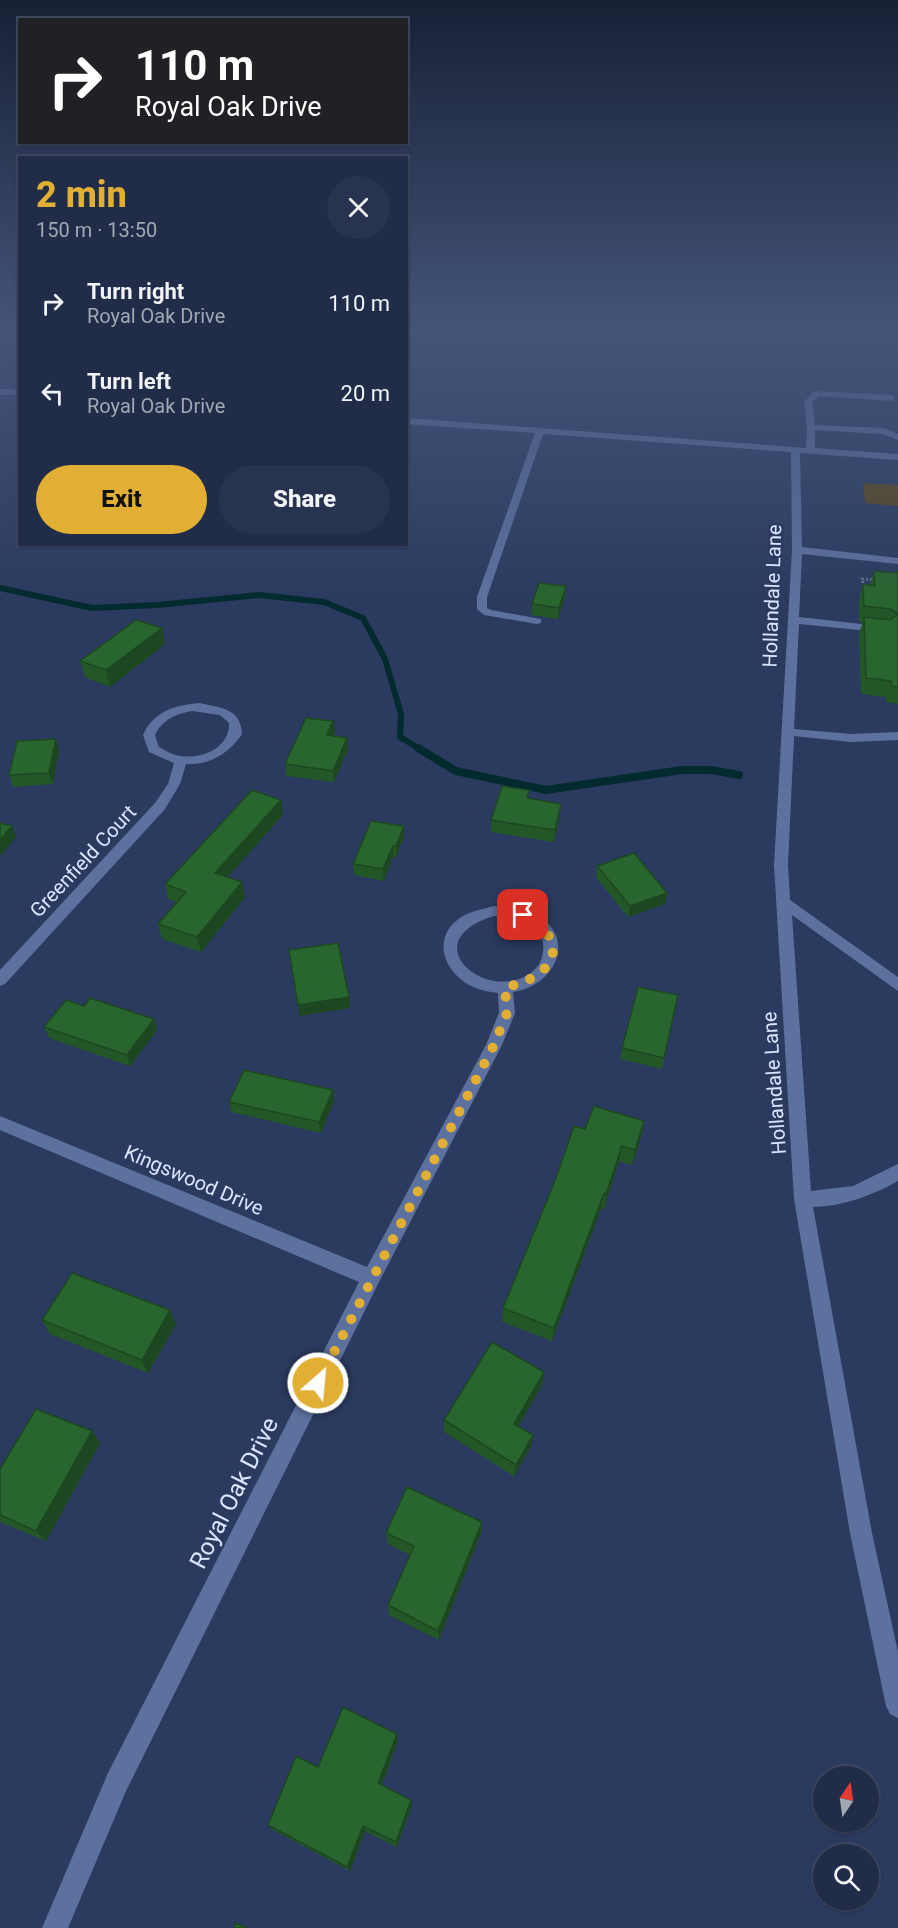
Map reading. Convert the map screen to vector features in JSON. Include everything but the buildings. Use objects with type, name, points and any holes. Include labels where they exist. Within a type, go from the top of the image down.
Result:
[{"type":"street","name":"Hollandale Lane","points":[[810,420],[811,427],[803,450],[781,865],[803,1199],[861,1533],[898,1706]]},
{"type":"street","points":[[408,421],[898,457]]},
{"type":"street","points":[[811,427],[884,431],[898,437]]},
{"type":"street","points":[[537,621],[488,612],[482,609],[482,597],[540,430]]},
{"type":"street","points":[[797,550],[898,561]]},
{"type":"street","points":[[793,620],[885,630]]},
{"type":"street","points":[[200,707],[213,708],[231,717],[236,723],[238,731],[229,746],[208,757],[181,760],[170,758],[153,748],[149,735],[158,720],[177,710],[200,707]]},
{"type":"street","points":[[787,732],[850,738],[898,736]]},
{"type":"street","name":"Greenfield Court","points":[[0,980],[160,806],[174,784],[181,760]]},
{"type":"street","points":[[783,902],[898,985]]},
{"type":"street","points":[[494,911],[516,913],[535,921],[545,929],[551,940],[550,962],[543,971],[533,980],[505,987],[475,982],[454,966],[449,956],[448,945],[458,925],[468,918],[494,911]]},
{"type":"street","name":"Royal Oak Drive","points":[[55,1928],[117,1782],[371,1278],[494,1045],[507,1013],[505,987]]},
{"type":"street","name":"Kingswood Drive","points":[[0,1123],[371,1278]]},
{"type":"street","points":[[803,1199],[834,1199],[864,1191],[898,1172]]},
{"type":"path","points":[[862,583],[862,579],[880,580]]},
{"type":"shaded area","points":[[863,483],[898,485],[898,506],[865,503]]},
{"type":"waterway","points":[[0,588],[92,608],[158,605],[259,595],[324,602],[363,618],[385,659],[401,714],[400,737],[420,749]]},
{"type":"waterway","points":[[418,748],[456,771],[546,790],[682,770],[711,770],[739,775]]},
{"type":"route","points":[[318,1383],[494,1045],[507,1013],[505,987],[533,980],[550,962],[551,940],[545,929],[523,915]]}]
